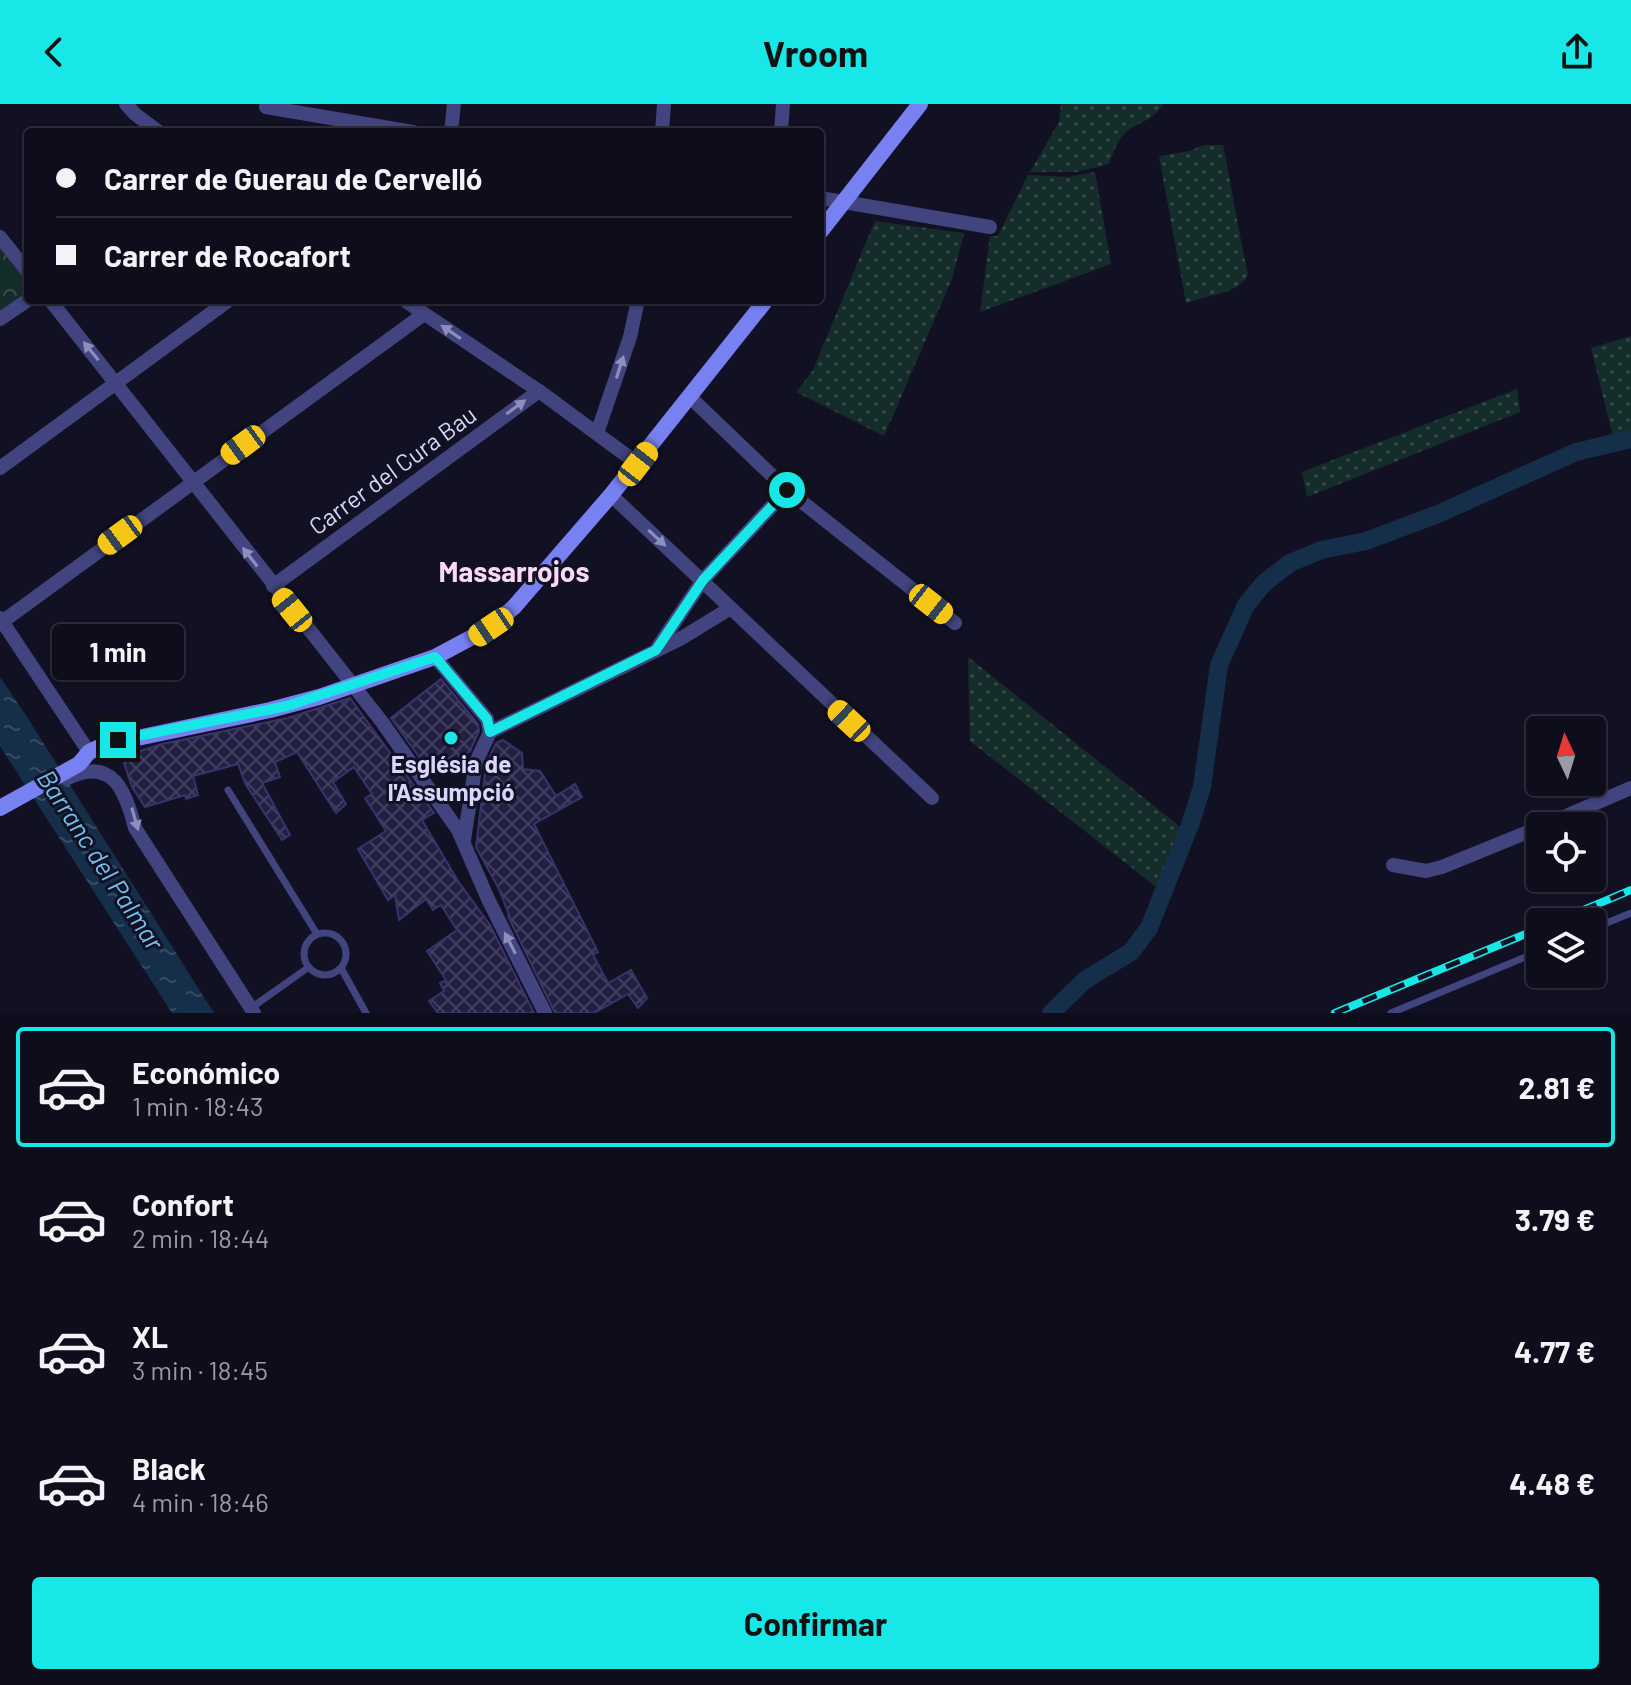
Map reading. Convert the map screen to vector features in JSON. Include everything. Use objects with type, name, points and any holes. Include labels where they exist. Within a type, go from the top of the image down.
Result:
[{"type":"street","points":[[126,104],[154,128]]},
{"type":"street","points":[[451,128],[454,104]]},
{"type":"street","points":[[662,128],[664,104]]},
{"type":"street","points":[[781,128],[783,104]]},
{"type":"street","points":[[824,227],[920,104]]},
{"type":"street","points":[[267,106],[391,128]]},
{"type":"street","points":[[824,199],[990,227]]},
{"type":"street","points":[[0,237],[24,267]]},
{"type":"street","points":[[0,319],[24,303]]},
{"type":"street","points":[[53,304],[382,722],[464,840],[488,899],[545,1013]]},
{"type":"street","points":[[0,468],[223,304]]},
{"type":"street","points":[[410,304],[539,391],[638,464]]},
{"type":"street","points":[[597,433],[630,337],[637,304]]},
{"type":"street","points":[[0,808],[118,740],[287,706],[435,657],[476,638],[514,607],[638,464],[763,304]]},
{"type":"street","points":[[253,1011],[135,828],[128,799],[120,786],[84,762],[1,620],[424,314]]},
{"type":"street","name":"Carrer del Cura Bau","points":[[273,586],[539,391]]},
{"type":"street","points":[[690,397],[787,490],[955,623]]},
{"type":"street","points":[[656,650],[703,580],[787,490]]},
{"type":"street","points":[[611,495],[932,798]]},
{"type":"street","points":[[490,732],[656,650],[729,609]]},
{"type":"street","points":[[435,657],[487,719],[490,732],[476,762],[464,840]]},
{"type":"street","points":[[1576,812],[1631,788]]},
{"type":"street","points":[[1393,865],[1426,871],[1526,833]]},
{"type":"lane","points":[[228,790],[317,934]]},
{"type":"lane","points":[[1606,923],[1631,913]]},
{"type":"lane","points":[[331,933],[343,942],[347,956],[341,968],[328,975],[309,967],[305,961],[305,949],[311,937],[317,934],[331,933]]},
{"type":"lane","points":[[1391,1013],[1526,957]]},
{"type":"lane","points":[[253,1011],[309,967]]},
{"type":"lane","points":[[341,968],[366,1013]]},
{"type":"green space","points":[[1061,104],[1163,104],[1155,114],[1125,133],[1117,143],[1109,164],[1077,172],[1030,172],[1059,122]]},
{"type":"green space","points":[[1203,145],[1223,145],[1248,274],[1230,290],[1186,303],[1159,156],[1190,151]]},
{"type":"green space","points":[[1095,172],[1111,264],[980,312],[990,236],[998,236],[1028,175],[1068,177]]},
{"type":"green space","points":[[875,221],[964,233],[952,279],[884,436],[796,392],[813,370]]},
{"type":"green space","points":[[0,237],[24,269],[24,301],[0,318]]},
{"type":"green space","points":[[1631,336],[1631,433],[1613,437],[1591,348]]},
{"type":"green space","points":[[1517,389],[1520,412],[1307,497],[1302,472]]},
{"type":"green space","points":[[968,657],[1184,830],[1160,890],[970,741]]},
{"type":"water","name":"Barranc del Palmar","points":[[0,677],[214,1013],[172,1013],[0,746]]},
{"type":"building","points":[[441,679],[478,724],[479,731],[470,751],[432,775],[391,718]]},
{"type":"building","points":[[350,698],[434,813],[422,820],[458,881],[490,925],[534,1013],[438,1013],[429,1001],[444,991],[440,983],[446,980],[427,951],[457,930],[441,905],[433,910],[426,899],[399,920],[395,895],[388,900],[358,849],[386,831],[365,798],[372,794],[354,767],[333,782],[346,804],[336,813],[297,752],[275,762],[280,777],[262,783],[290,835],[282,840],[246,785],[238,764],[193,776],[198,795],[186,799],[185,795],[145,807],[132,787],[122,757],[162,744],[288,718]]},
{"type":"building","points":[[503,740],[522,753],[523,769],[540,771],[556,796],[575,784],[582,797],[534,824],[598,952],[593,955],[608,983],[631,970],[647,998],[638,1008],[628,994],[594,1013],[555,1013],[508,916],[499,889],[476,847],[486,765],[496,743]]},
{"type":"waterway","points":[[1051,1013],[1085,980],[1131,952],[1149,928],[1202,787],[1219,665],[1246,605],[1264,583],[1290,563],[1321,550],[1366,541],[1438,514],[1576,452],[1631,439]]},
{"type":"railway","points":[[1588,908],[1631,890]]},
{"type":"railway","points":[[1335,1013],[1526,934]]},
{"type":"place","name":"Església de l'Assumpció","points":[[451,738]]},
{"type":"district","name":"Massarrojos","points":[[514,572]]},
{"type":"route","points":[[118,740],[287,706],[435,657],[487,719],[490,732],[656,650],[703,580],[787,490]]}]
